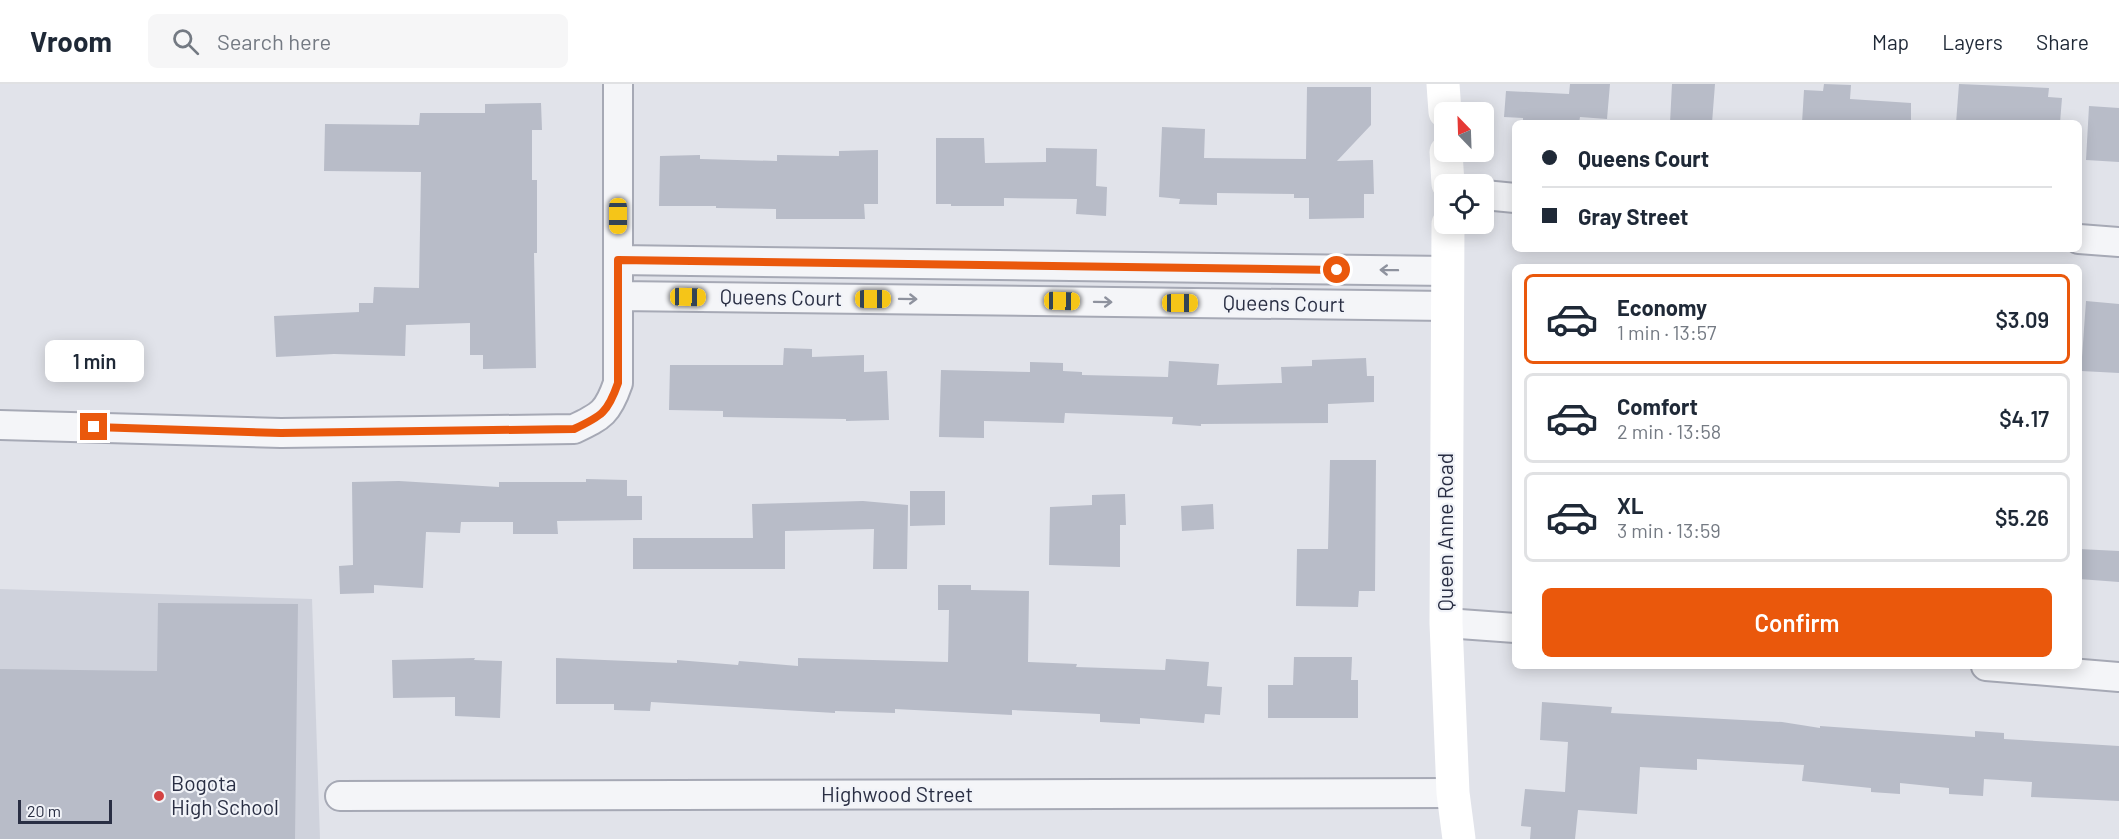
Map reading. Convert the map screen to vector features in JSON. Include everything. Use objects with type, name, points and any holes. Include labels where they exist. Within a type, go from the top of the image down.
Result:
[{"type":"street","points":[[0,425],[281,433],[574,429],[599,417],[612,402],[618,383],[618,84]]},
{"type":"street","points":[[1443,84],[1444,102]]},
{"type":"street","points":[[1494,196],[1512,198]]},
{"type":"street","name":"Queen Anne Road","points":[[1448,234],[1446,623],[1453,793],[1460,839]]},
{"type":"street","points":[[2082,239],[2119,242]]},
{"type":"street","name":"Queens Court","points":[[618,260],[1448,271]]},
{"type":"street","name":"Queens Court","points":[[618,296],[1446,306]]},
{"type":"street","points":[[1446,623],[1512,628]]},
{"type":"street","points":[[2022,669],[2119,677]]},
{"type":"street","name":"Highwood Street","points":[[340,796],[1453,793]]},
{"type":"shaded area","points":[[0,589],[312,599],[320,839],[0,839]]},
{"type":"building","points":[[1570,84],[1610,84],[1607,119],[1580,117],[1580,120],[1523,120],[1523,118],[1504,117],[1506,91],[1569,94]]},
{"type":"building","points":[[1672,84],[1715,84],[1712,120],[1670,120]]},
{"type":"building","points":[[1824,84],[1851,85],[1850,99],[1911,103],[1911,120],[1802,120],[1804,90],[1823,91]]},
{"type":"building","points":[[1959,84],[2049,88],[2048,97],[2062,98],[2060,120],[1956,120]]},
{"type":"building","points":[[1307,87],[1371,87],[1371,125],[1337,161],[1373,160],[1374,194],[1364,194],[1364,218],[1309,219],[1309,198],[1294,198],[1294,194],[1217,193],[1217,205],[1179,204],[1180,199],[1159,197],[1162,127],[1205,129],[1204,158],[1306,159]]},
{"type":"building","points":[[541,103],[542,130],[532,130],[532,180],[537,180],[537,253],[534,253],[536,368],[483,369],[483,355],[470,355],[470,323],[406,325],[405,356],[334,354],[276,357],[274,316],[359,312],[359,303],[373,303],[374,287],[419,288],[421,172],[324,171],[325,124],[419,125],[420,113],[485,113],[485,104]]},
{"type":"building","points":[[2089,106],[2119,108],[2119,162],[2086,160]]},
{"type":"building","points":[[936,138],[984,138],[985,163],[1046,162],[1046,148],[1097,149],[1096,186],[1107,187],[1106,216],[1076,214],[1077,199],[1004,198],[1004,206],[936,204]]},
{"type":"building","points":[[878,150],[878,204],[864,204],[865,219],[776,219],[776,209],[659,206],[660,156],[700,155],[700,159],[777,161],[777,155],[839,156],[839,151]]},
{"type":"building","points":[[2086,301],[2119,304],[2119,373],[2082,371]]},
{"type":"building","points":[[784,348],[812,349],[812,357],[864,355],[864,372],[887,371],[889,420],[723,417],[723,411],[669,410],[670,365],[783,365]]},
{"type":"building","points":[[1366,358],[1367,376],[1374,376],[1374,402],[1328,404],[1328,423],[1201,424],[1201,426],[1172,424],[1173,417],[1065,413],[1064,423],[984,421],[984,438],[939,437],[941,370],[1030,372],[1030,362],[1063,363],[1063,371],[1082,372],[1082,375],[1168,377],[1169,361],[1219,364],[1217,385],[1282,383],[1281,367],[1312,366],[1312,360]]},
{"type":"building","points":[[1330,460],[1376,460],[1375,591],[1359,591],[1358,607],[1296,606],[1297,549],[1328,549]]},
{"type":"building","points":[[586,479],[627,480],[627,496],[642,496],[642,520],[557,521],[558,534],[513,534],[513,522],[461,522],[460,533],[426,532],[423,588],[374,585],[374,593],[340,594],[339,566],[353,565],[352,482],[399,481],[499,487],[499,482],[586,482]]},
{"type":"building","points":[[910,491],[945,491],[945,525],[910,526]]},
{"type":"building","points":[[1125,494],[1126,525],[1120,525],[1120,567],[1049,565],[1050,507],[1092,505],[1092,495]]},
{"type":"building","points":[[863,501],[908,505],[907,569],[873,569],[874,529],[785,531],[785,569],[633,569],[633,538],[753,538],[752,504]]},
{"type":"building","points":[[1213,504],[1214,529],[1182,531],[1181,506]]},
{"type":"building","points":[[2082,549],[2119,551],[2119,582],[2082,579]]},
{"type":"building","points":[[938,585],[971,585],[971,590],[1029,591],[1028,662],[1077,664],[1076,667],[1165,670],[1166,659],[1209,662],[1207,686],[1222,687],[1220,715],[1205,714],[1204,723],[1140,718],[1140,724],[1100,722],[1100,714],[1012,710],[1012,715],[895,709],[895,713],[835,711],[835,713],[651,702],[650,711],[614,710],[614,704],[556,704],[556,658],[677,663],[677,660],[738,665],[739,661],[798,666],[798,658],[948,662],[949,610],[938,610]]},
{"type":"building","points":[[158,603],[298,604],[295,839],[0,839],[0,669],[157,671]]},
{"type":"building","points":[[1294,657],[1352,657],[1351,680],[1358,680],[1358,718],[1268,718],[1268,685],[1293,685]]},
{"type":"building","points":[[475,658],[474,660],[502,661],[500,718],[455,716],[455,697],[393,698],[392,660]]},
{"type":"building","points":[[1542,702],[1612,707],[1611,713],[1782,722],[1820,728],[1820,726],[1975,737],[1975,731],[2004,733],[2004,739],[2119,746],[2119,801],[2031,797],[2032,782],[1984,779],[1983,796],[1949,794],[1949,788],[1900,783],[1900,794],[1871,792],[1871,788],[1802,781],[1804,765],[1697,759],[1697,770],[1640,767],[1637,814],[1578,810],[1575,839],[1530,839],[1531,827],[1521,826],[1525,789],[1565,792],[1568,742],[1540,740]]},
{"type":"place","name":"Bogota High School","points":[[159,796]]},
{"type":"route","points":[[94,427],[281,433],[574,429],[599,417],[612,402],[618,383],[618,260],[1337,270]]}]
